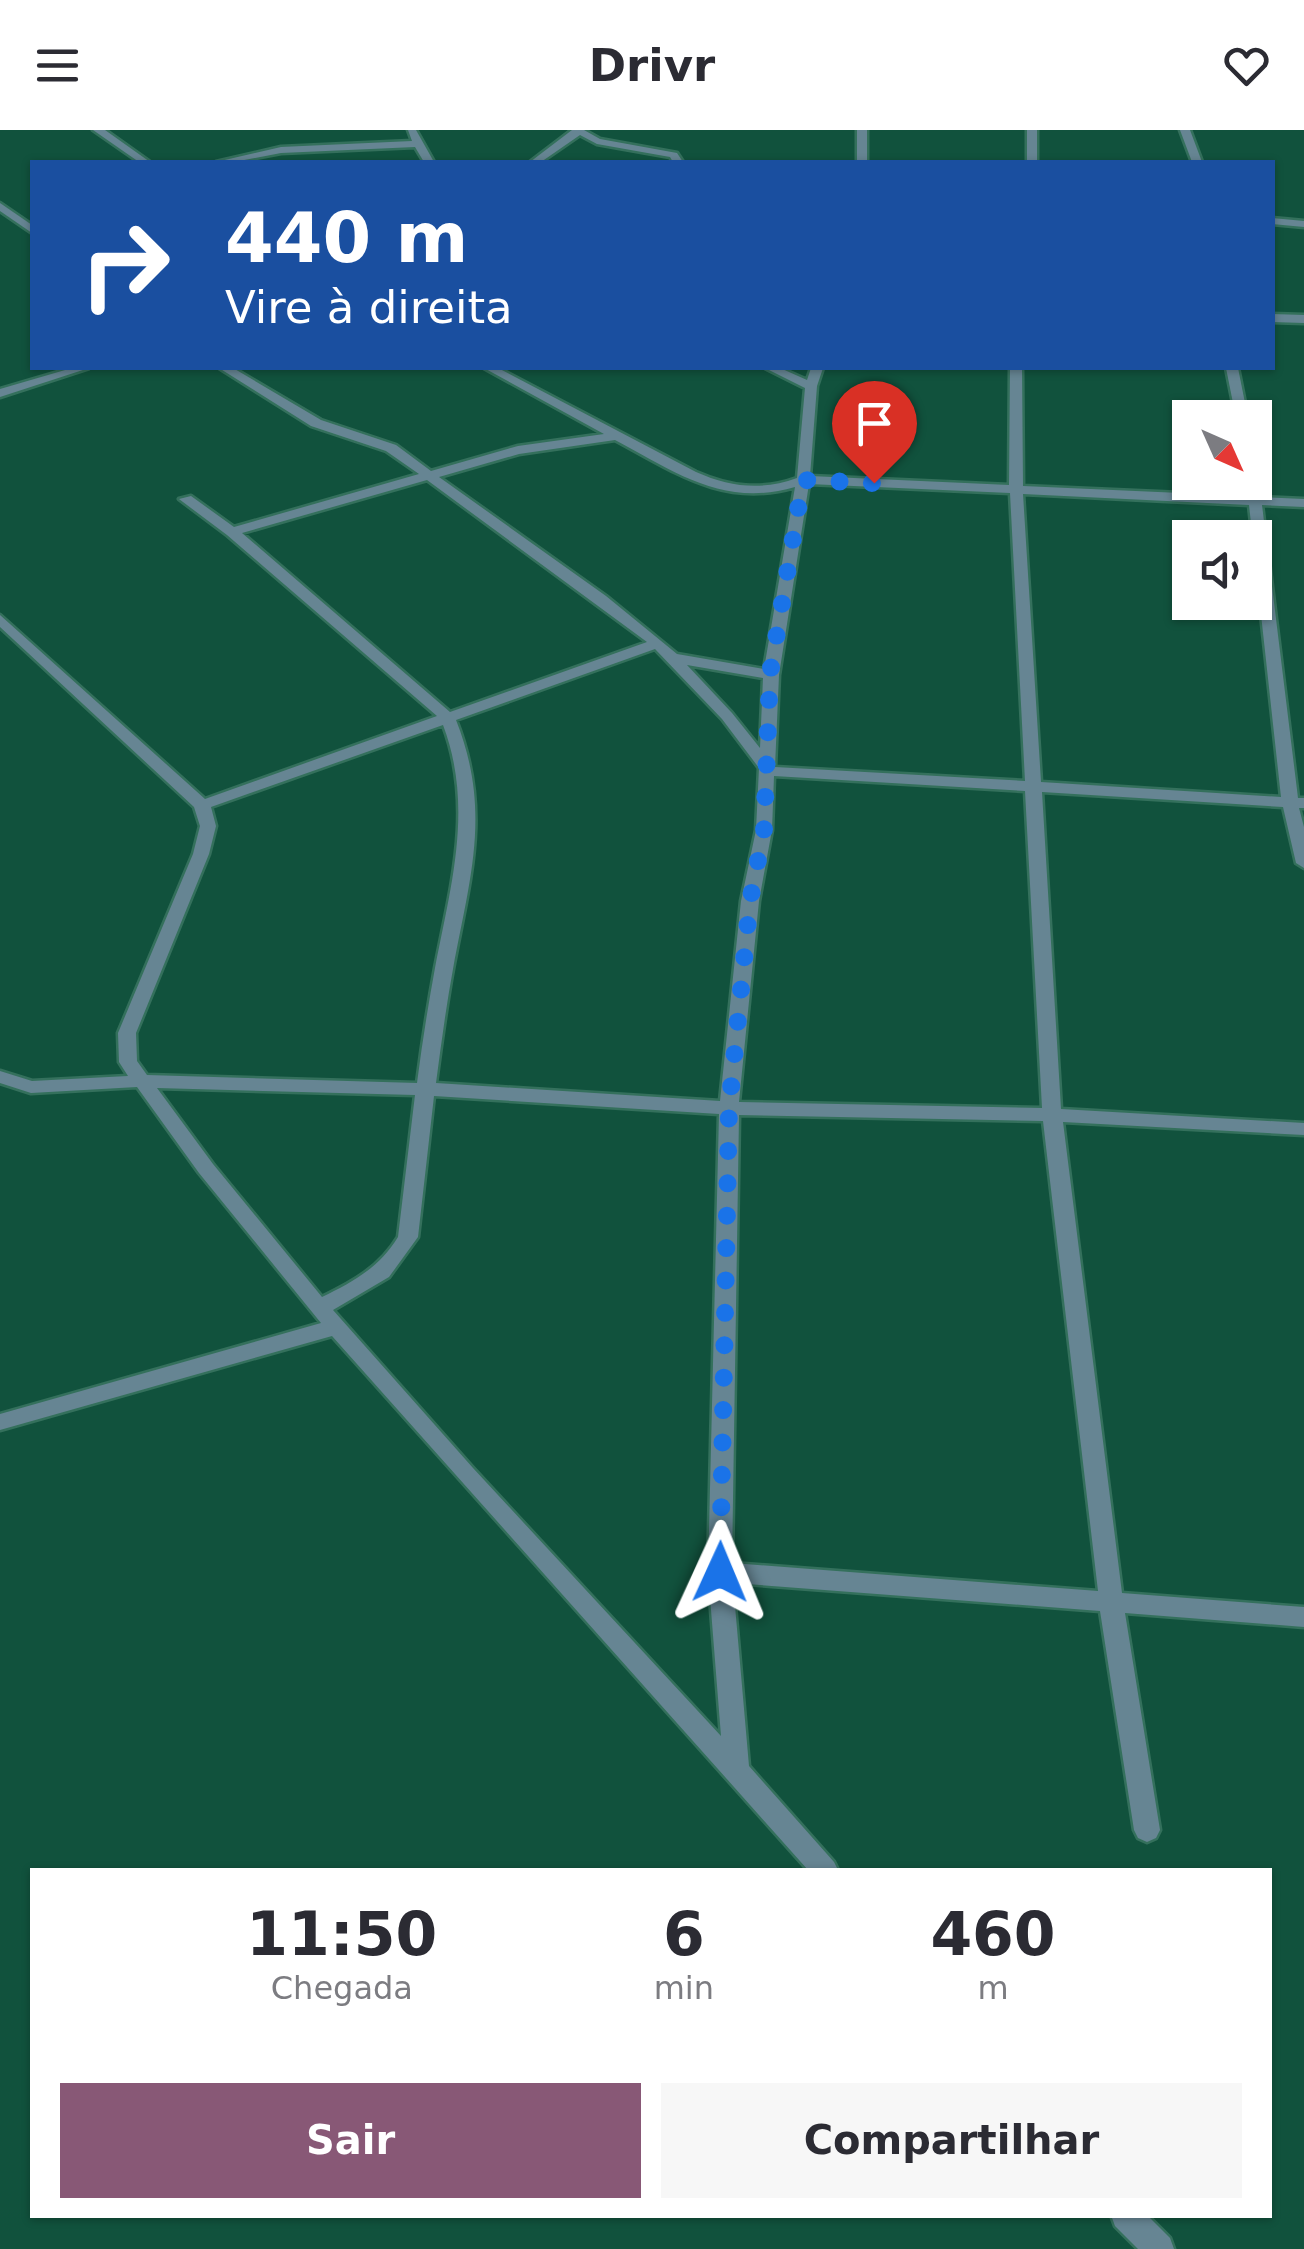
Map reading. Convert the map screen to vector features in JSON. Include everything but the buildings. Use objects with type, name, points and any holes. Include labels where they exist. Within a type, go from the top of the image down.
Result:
[{"type":"street","points":[[98,130],[142,160]]},
{"type":"street","points":[[412,130],[428,160]]},
{"type":"street","points":[[862,130],[862,160]]},
{"type":"street","points":[[1032,130],[1032,160]]},
{"type":"street","points":[[1185,130],[1196,160]]},
{"type":"street","points":[[538,160],[578,131],[597,141],[654,150],[676,160]]},
{"type":"street","points":[[231,160],[281,150],[416,144]]},
{"type":"street","points":[[6,209],[30,228]]},
{"type":"street","points":[[1275,220],[1304,224]]},
{"type":"street","points":[[1275,318],[1304,319]]},
{"type":"street","points":[[0,393],[76,370]]},
{"type":"street","points":[[229,370],[316,423],[391,448],[658,642],[728,716],[768,771]]},
{"type":"street","points":[[494,370],[717,488],[764,492],[803,480],[1172,496]]},
{"type":"street","points":[[736,1768],[720,1572],[729,1108],[739,993],[764,830],[770,674],[803,480],[814,377],[780,370]]},
{"type":"street","points":[[1016,370],[1012,402],[1017,442],[1016,489],[1052,1115],[1112,1602],[1147,1830]]},
{"type":"street","points":[[1232,370],[1238,400]]},
{"type":"street","points":[[232,532],[518,450],[621,435]]},
{"type":"street","points":[[186,500],[232,532],[448,718],[457,735],[469,784],[469,852],[446,946],[408,1237],[396,1260],[368,1283],[320,1307]]},
{"type":"street","points":[[1304,503],[1256,500],[1304,862]]},
{"type":"street","points":[[0,619],[202,805],[208,826],[201,854],[127,1033],[128,1062],[336,1327],[822,1868]]},
{"type":"street","points":[[202,805],[658,642]]},
{"type":"street","points":[[672,658],[770,674]]},
{"type":"street","points":[[768,771],[1297,802]]},
{"type":"street","points":[[1,1080],[30,1087],[142,1082],[425,1089],[729,1108],[1052,1115],[1304,1129]]},
{"type":"street","points":[[0,1422],[336,1327]]},
{"type":"street","points":[[720,1572],[1304,1617]]},
{"type":"street","points":[[1129,2218],[1159,2249]]},
{"type":"route","points":[[720,1572],[729,1108],[750,901],[764,830],[770,674],[803,480],[874,483]]}]
